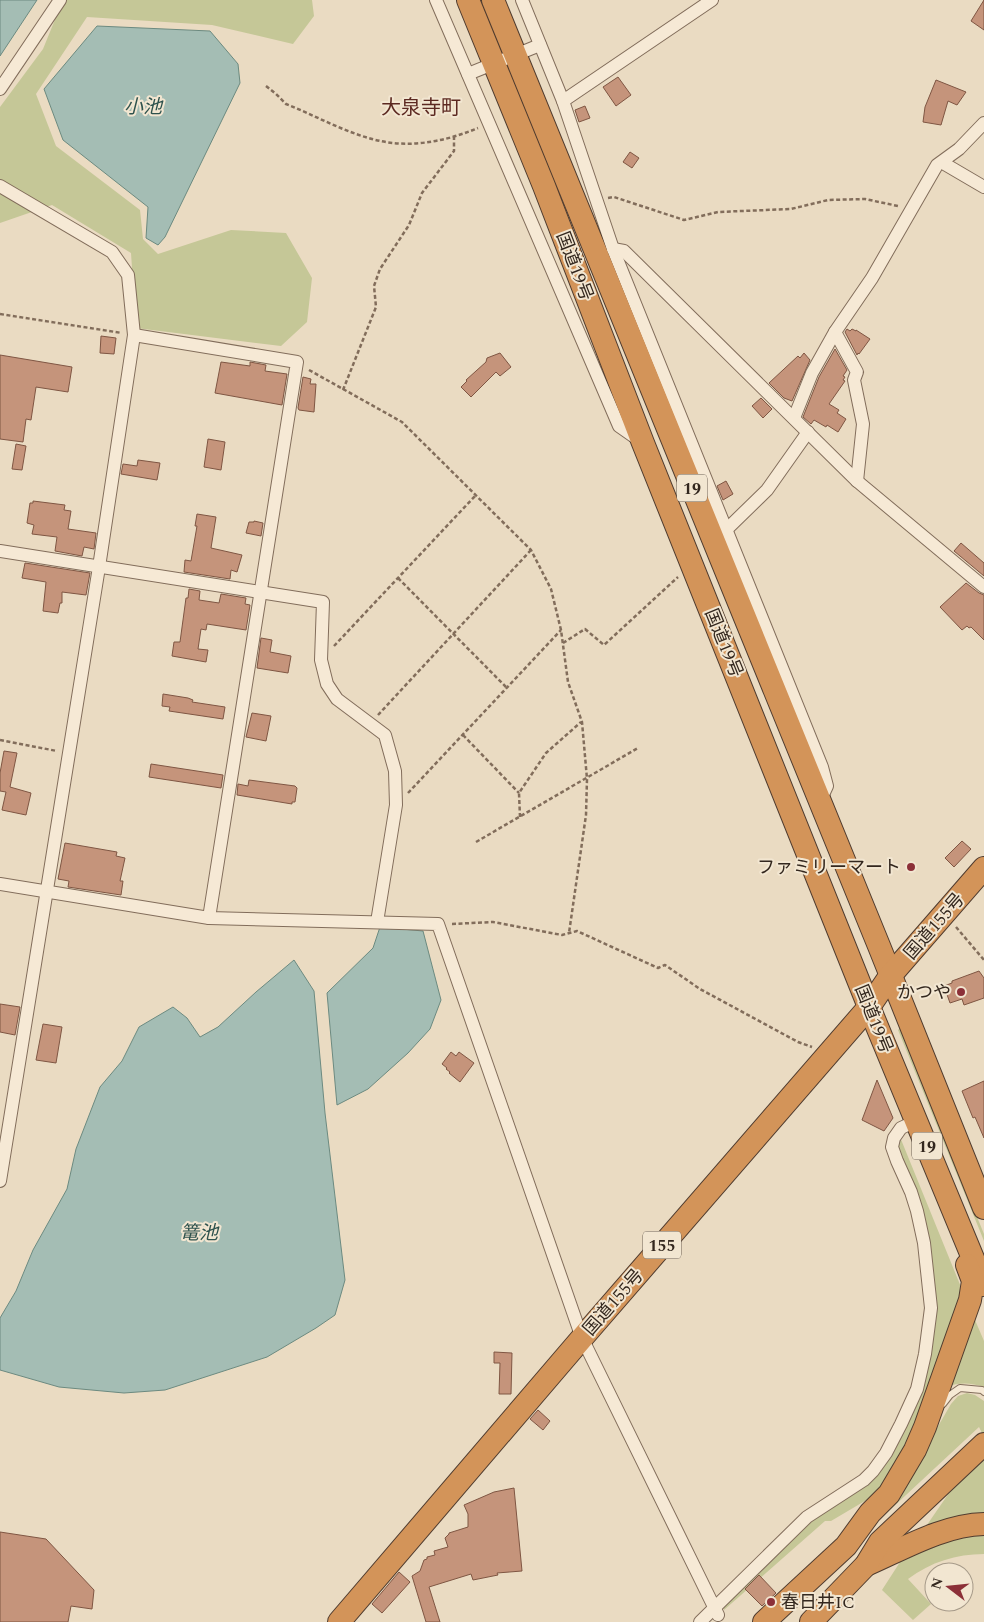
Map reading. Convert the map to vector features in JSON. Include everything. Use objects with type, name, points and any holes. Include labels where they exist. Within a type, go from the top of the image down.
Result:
[{"type":"highway","name":"国道19号","points":[[468,0],[544,186],[643,443],[869,1007],[984,1285]]},
{"type":"highway","name":"国道19号","points":[[493,0],[984,1208]]},
{"type":"highway","name":"国道155号","points":[[339,1622],[869,1007],[890,976],[984,868]]},
{"type":"highway","points":[[764,1622],[846,1546],[870,1513],[889,1494],[915,1450],[925,1427],[970,1300],[973,1281],[922,1152],[920,1130]]},
{"type":"highway","points":[[846,1546],[882,1527],[983,1438]]},
{"type":"highway","points":[[811,1622],[866,1566],[880,1542],[983,1438]]},
{"type":"highway","points":[[866,1566],[928,1538],[956,1528],[984,1524]]},
{"type":"street","points":[[0,89],[60,0]]},
{"type":"street","points":[[436,0],[619,426],[643,443]]},
{"type":"street","points":[[522,0],[563,100],[614,249],[822,767],[827,786],[820,802]]},
{"type":"street","points":[[563,100],[712,0]]},
{"type":"street","points":[[468,74],[540,45]]},
{"type":"street","points":[[794,418],[812,373],[835,332],[872,278],[937,165],[943,163],[959,150],[984,123]]},
{"type":"street","points":[[943,163],[984,187]]},
{"type":"street","points":[[0,186],[112,252],[128,275],[134,335],[0,1181]]},
{"type":"street","points":[[614,249],[624,251],[857,481],[984,588]]},
{"type":"street","points":[[835,332],[857,372],[854,380],[863,424],[857,481]]},
{"type":"street","points":[[134,335],[297,362],[209,918]]},
{"type":"street","points":[[726,530],[767,490],[808,432]]},
{"type":"street","points":[[0,552],[324,602],[321,660],[327,684],[337,699],[385,735],[395,771],[396,805],[377,922]]},
{"type":"street","points":[[0,884],[209,918],[438,924],[582,1338],[716,1611]]},
{"type":"street","points":[[700,1622],[716,1611],[807,1518],[864,1480],[873,1471],[886,1453],[917,1389],[925,1354],[931,1308],[924,1242],[917,1211],[892,1148],[894,1138],[900,1128],[920,1130]]},
{"type":"lane","points":[[925,1427],[950,1395],[960,1388],[982,1390],[984,1392]]},
{"type":"path","points":[[266,86],[286,104],[373,139],[408,144],[437,141],[454,137],[489,123]]},
{"type":"path","points":[[343,390],[376,307],[374,286],[380,269],[409,225],[422,193],[454,151],[454,137]]},
{"type":"path","points":[[596,200],[614,197],[684,220],[718,212],[791,209],[828,200],[865,199],[912,209]]},
{"type":"path","points":[[0,314],[134,335]]},
{"type":"path","points":[[297,362],[402,422],[531,550],[551,589],[561,630],[568,682],[582,722],[586,779],[586,816],[569,933]]},
{"type":"path","points":[[321,660],[476,495]]},
{"type":"path","points":[[370,723],[531,550]]},
{"type":"path","points":[[563,643],[585,629],[604,645],[678,576]]},
{"type":"path","points":[[398,578],[506,687]]},
{"type":"path","points":[[396,805],[561,630]]},
{"type":"path","points":[[520,817],[519,793],[546,753],[582,722]]},
{"type":"path","points":[[463,735],[519,793]]},
{"type":"path","points":[[0,740],[68,753]]},
{"type":"path","points":[[476,842],[638,748]]},
{"type":"path","points":[[952,921],[984,960]]},
{"type":"path","points":[[438,924],[493,922],[562,935],[577,930],[658,968],[665,965],[700,989],[798,1042],[828,1053]]},
{"type":"green space","points":[[63,0],[312,0],[314,16],[293,44],[212,25],[87,17],[36,94],[56,146],[140,210],[143,239],[158,254],[231,230],[286,233],[312,278],[307,322],[281,346],[136,328],[131,253],[52,205],[0,223],[0,107],[43,49]]},
{"type":"green space","points":[[900,1028],[984,1234],[984,1241],[898,1030]]},
{"type":"green space","points":[[900,1137],[963,1292],[907,1451],[875,1495],[831,1521],[825,1521],[724,1610],[723,1607],[727,1599],[817,1516],[868,1483],[905,1426],[935,1308],[896,1144]]},
{"type":"green space","points":[[972,1313],[984,1341],[984,1387],[956,1384],[947,1387]]},
{"type":"green space","points":[[967,1393],[975,1395],[984,1401],[984,1437],[979,1427],[877,1522],[912,1471],[951,1404],[958,1396]]},
{"type":"green space","points":[[984,1452],[984,1515],[920,1535],[967,1467]]},
{"type":"green space","points":[[984,1533],[984,1554],[954,1557],[940,1562],[924,1562],[924,1569],[908,1579],[924,1596],[924,1610],[913,1620],[882,1590],[902,1559],[934,1544]]},
{"type":"water","points":[[0,0],[37,0],[0,56]]},
{"type":"water","name":"小池","points":[[97,26],[210,31],[238,64],[240,83],[165,237],[158,245],[146,238],[148,207],[63,140],[44,89]]},
{"type":"water","points":[[380,927],[423,931],[441,1000],[430,1029],[408,1053],[368,1089],[337,1105],[327,993],[373,948]]},
{"type":"water","name":"篭池","points":[[294,960],[314,991],[325,1113],[345,1280],[335,1315],[267,1357],[165,1390],[124,1393],[59,1387],[0,1370],[0,1318],[16,1291],[33,1250],[67,1189],[76,1149],[100,1087],[122,1061],[139,1027],[173,1007],[187,1018],[200,1037],[218,1027]]},
{"type":"building","points":[[984,0],[984,30],[971,21]]},
{"type":"building","points":[[618,77],[631,95],[616,106],[603,87]]},
{"type":"building","points":[[936,80],[966,92],[957,105],[948,101],[941,125],[923,122],[925,107]]},
{"type":"building","points":[[585,106],[590,118],[579,122],[575,110]]},
{"type":"building","points":[[630,152],[639,158],[632,168],[623,162]]},
{"type":"building","points":[[847,329],[850,331],[852,329],[856,330],[870,339],[857,355],[845,332]]},
{"type":"building","points":[[101,336],[116,338],[114,354],[100,353]]},
{"type":"building","points":[[835,349],[847,370],[843,376],[845,381],[829,404],[839,410],[837,413],[846,419],[838,432],[814,420],[811,424],[803,417],[819,377]]},
{"type":"building","points":[[500,353],[511,367],[500,376],[496,372],[471,397],[461,387],[486,362],[487,358]]},
{"type":"building","points":[[804,353],[810,360],[792,401],[784,398],[769,383],[798,356],[800,358]]},
{"type":"building","points":[[0,355],[72,367],[68,392],[36,387],[31,420],[26,419],[23,442],[0,439]]},
{"type":"building","points":[[221,362],[250,366],[250,362],[266,365],[265,371],[287,374],[282,405],[215,393]]},
{"type":"building","points":[[303,377],[311,379],[310,384],[316,384],[314,412],[299,410],[298,408]]},
{"type":"building","points":[[761,398],[772,409],[763,418],[752,406]]},
{"type":"building","points":[[208,439],[225,442],[221,470],[204,467]]},
{"type":"building","points":[[16,444],[26,446],[22,470],[12,469]]},
{"type":"building","points":[[138,460],[160,463],[157,480],[121,474],[123,464],[137,466]]},
{"type":"building","points":[[726,481],[733,494],[723,500],[717,486]]},
{"type":"building","points":[[33,501],[65,505],[64,510],[71,511],[68,529],[96,533],[94,549],[84,547],[82,556],[55,551],[57,537],[32,534],[34,525],[27,523],[30,503],[33,503]]},
{"type":"building","points":[[197,514],[216,517],[211,548],[242,555],[237,572],[231,570],[230,579],[184,572],[185,560],[191,561],[197,526],[195,526]]},
{"type":"building","points":[[249,522],[263,523],[261,536],[246,533]]},
{"type":"building","points":[[961,543],[984,563],[984,576],[954,551]]},
{"type":"building","points":[[25,563],[90,573],[86,595],[62,592],[62,603],[60,603],[58,613],[43,611],[46,582],[22,578]]},
{"type":"building","points":[[966,583],[984,595],[984,640],[971,627],[967,626],[962,630],[940,607]]},
{"type":"building","points":[[189,589],[200,591],[199,600],[219,603],[221,594],[246,598],[245,604],[250,605],[246,630],[207,624],[206,630],[201,629],[198,649],[208,650],[206,662],[172,656],[174,642],[180,642]]},
{"type":"building","points":[[261,638],[272,640],[270,652],[291,656],[288,673],[257,668]]},
{"type":"building","points":[[163,694],[188,698],[193,700],[192,702],[225,707],[223,719],[169,711],[170,707],[162,706]]},
{"type":"building","points":[[252,713],[271,716],[266,741],[246,737]]},
{"type":"building","points":[[4,751],[17,753],[10,787],[31,793],[26,815],[2,810],[6,792],[0,791],[0,773]]},
{"type":"building","points":[[151,764],[223,775],[221,788],[149,777]]},
{"type":"building","points":[[249,780],[295,786],[297,788],[295,802],[292,802],[292,804],[237,795],[238,784],[248,786]]},
{"type":"building","points":[[962,841],[971,849],[954,867],[945,858]]},
{"type":"building","points":[[65,843],[117,852],[116,856],[125,858],[120,881],[123,881],[121,895],[68,887],[69,881],[58,879]]},
{"type":"building","points":[[979,971],[984,978],[984,998],[964,1005],[962,999],[950,1003],[944,986]]},
{"type":"building","points":[[0,1004],[20,1007],[15,1035],[0,1032]]},
{"type":"building","points":[[43,1024],[62,1027],[56,1063],[36,1060]]},
{"type":"building","points":[[451,1052],[456,1056],[459,1052],[474,1063],[460,1082],[442,1064]]},
{"type":"building","points":[[877,1080],[893,1118],[884,1131],[862,1120]]},
{"type":"building","points":[[984,1081],[984,1138],[962,1091]]},
{"type":"building","points":[[494,1352],[512,1353],[511,1394],[499,1394],[500,1363],[494,1363]]},
{"type":"building","points":[[538,1410],[550,1421],[543,1430],[530,1419]]},
{"type":"building","points":[[514,1488],[522,1571],[497,1573],[498,1575],[473,1580],[471,1574],[429,1587],[440,1622],[426,1622],[412,1576],[420,1571],[427,1557],[435,1555],[434,1551],[448,1547],[445,1538],[449,1533],[468,1527],[468,1514],[464,1505],[494,1492]]},
{"type":"building","points":[[0,1532],[46,1539],[94,1590],[92,1609],[71,1606],[68,1622],[0,1622]]},
{"type":"building","points":[[399,1572],[410,1582],[382,1613],[372,1604]]},
{"type":"building","points":[[759,1575],[776,1593],[762,1606],[745,1589]]},
{"type":"place","name":"ファミリーマート","points":[[911,867]]},
{"type":"place","name":"かつや","points":[[961,992]]},
{"type":"place","name":"春日井IC","points":[[771,1602]]},
{"type":"district","name":"大泉寺町","points":[[421,107]]}]
